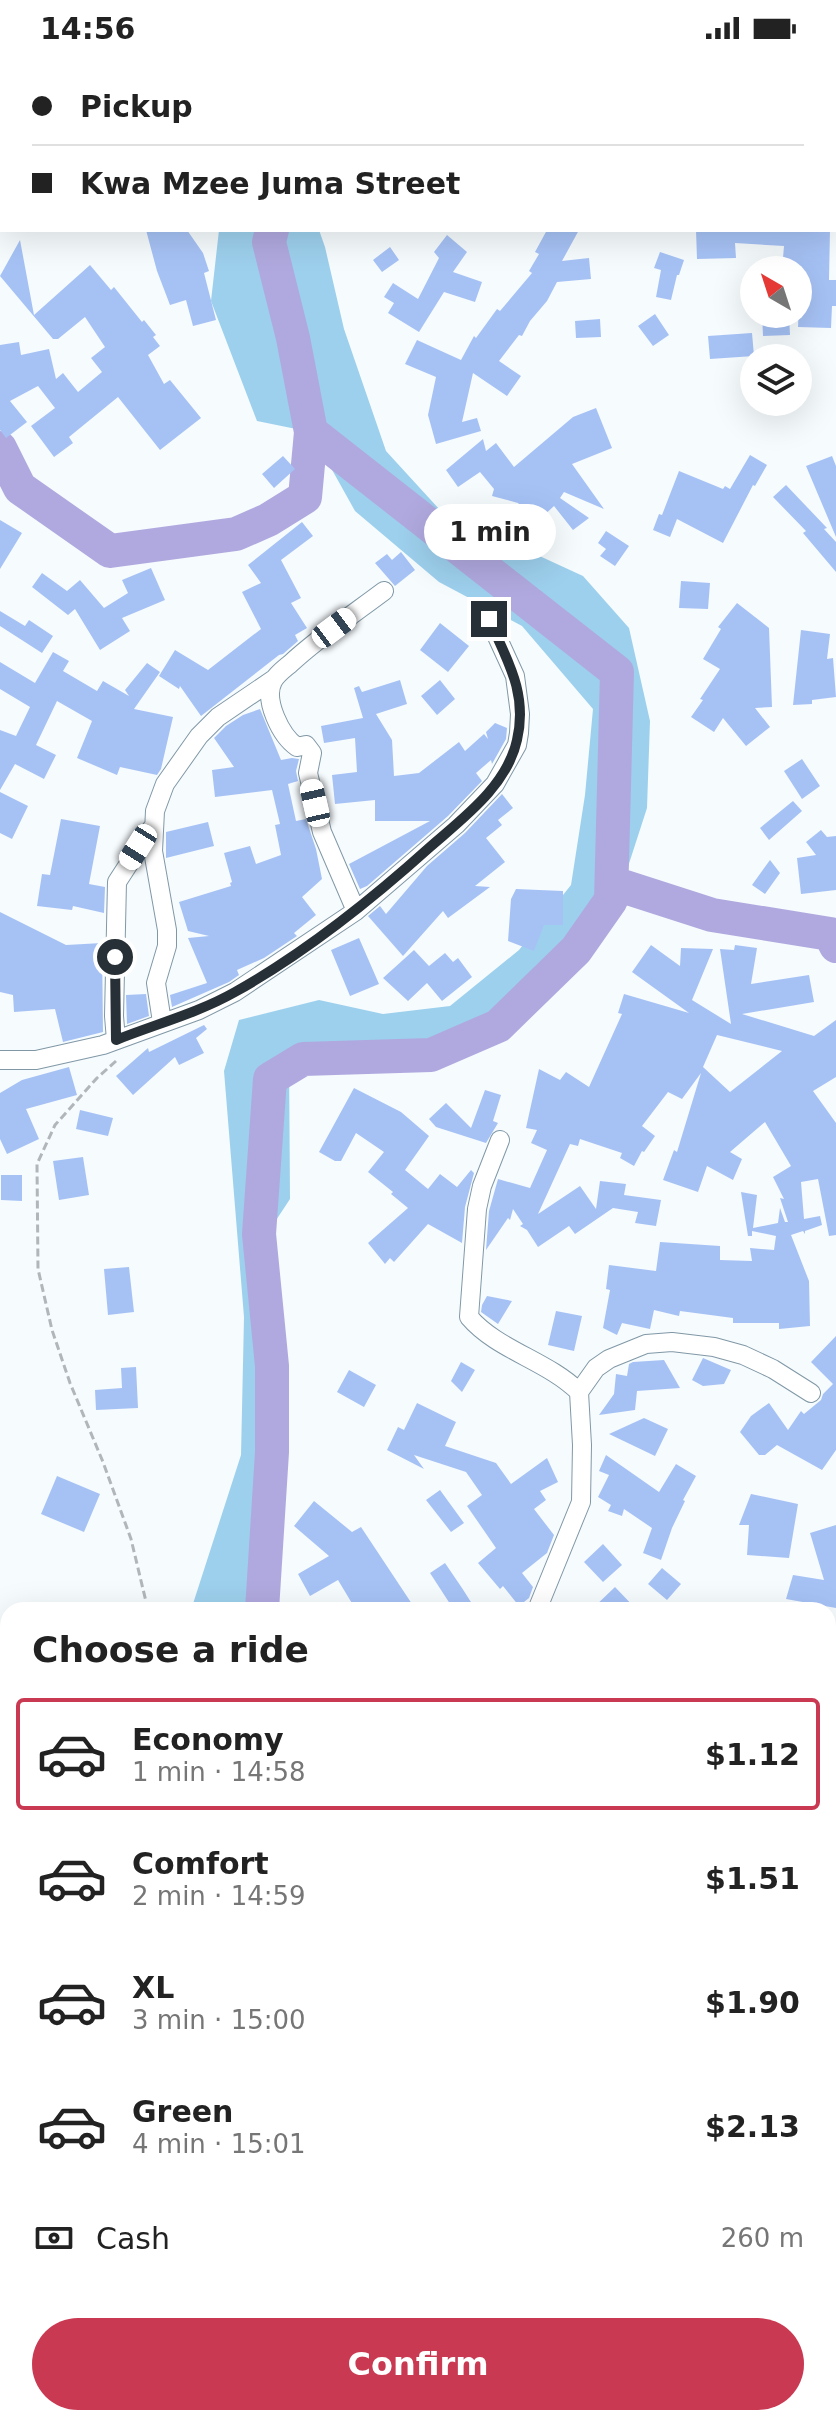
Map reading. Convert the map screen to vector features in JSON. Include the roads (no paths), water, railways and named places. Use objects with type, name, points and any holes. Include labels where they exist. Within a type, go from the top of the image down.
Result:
[{"type":"street","points":[[162,1022],[156,983],[167,946],[167,930],[152,828],[165,784],[199,736],[218,717],[274,679],[309,646],[384,591]]},
{"type":"street","points":[[0,1060],[36,1060],[78,1051],[199,1010],[235,992],[356,911],[476,806],[495,784],[517,745],[520,714],[515,676],[489,619]]},
{"type":"street","points":[[274,679],[270,689],[276,720],[287,740],[297,747],[306,745],[312,753],[308,773],[322,832],[356,911]]},
{"type":"street","points":[[116,1040],[117,882],[152,828]]},
{"type":"street","points":[[500,1140],[482,1186],[477,1209],[469,1317],[487,1333],[567,1380],[579,1392]]},
{"type":"street","points":[[540,1602],[581,1502],[579,1392],[596,1368],[609,1359],[646,1344],[672,1342],[714,1347],[743,1355],[773,1369],[811,1393]]},
{"type":"waterway","points":[[263,1602],[272,1452],[272,1366],[259,1234],[270,1079],[303,1059],[431,1055],[498,1026],[576,950],[611,900],[617,672],[311,432],[293,338],[269,242],[272,232]]},
{"type":"waterway","points":[[0,448],[20,488],[110,551],[236,534],[268,520],[305,497],[311,432]]},
{"type":"waterway","points":[[622,886],[712,915],[830,934],[836,946]]}]
